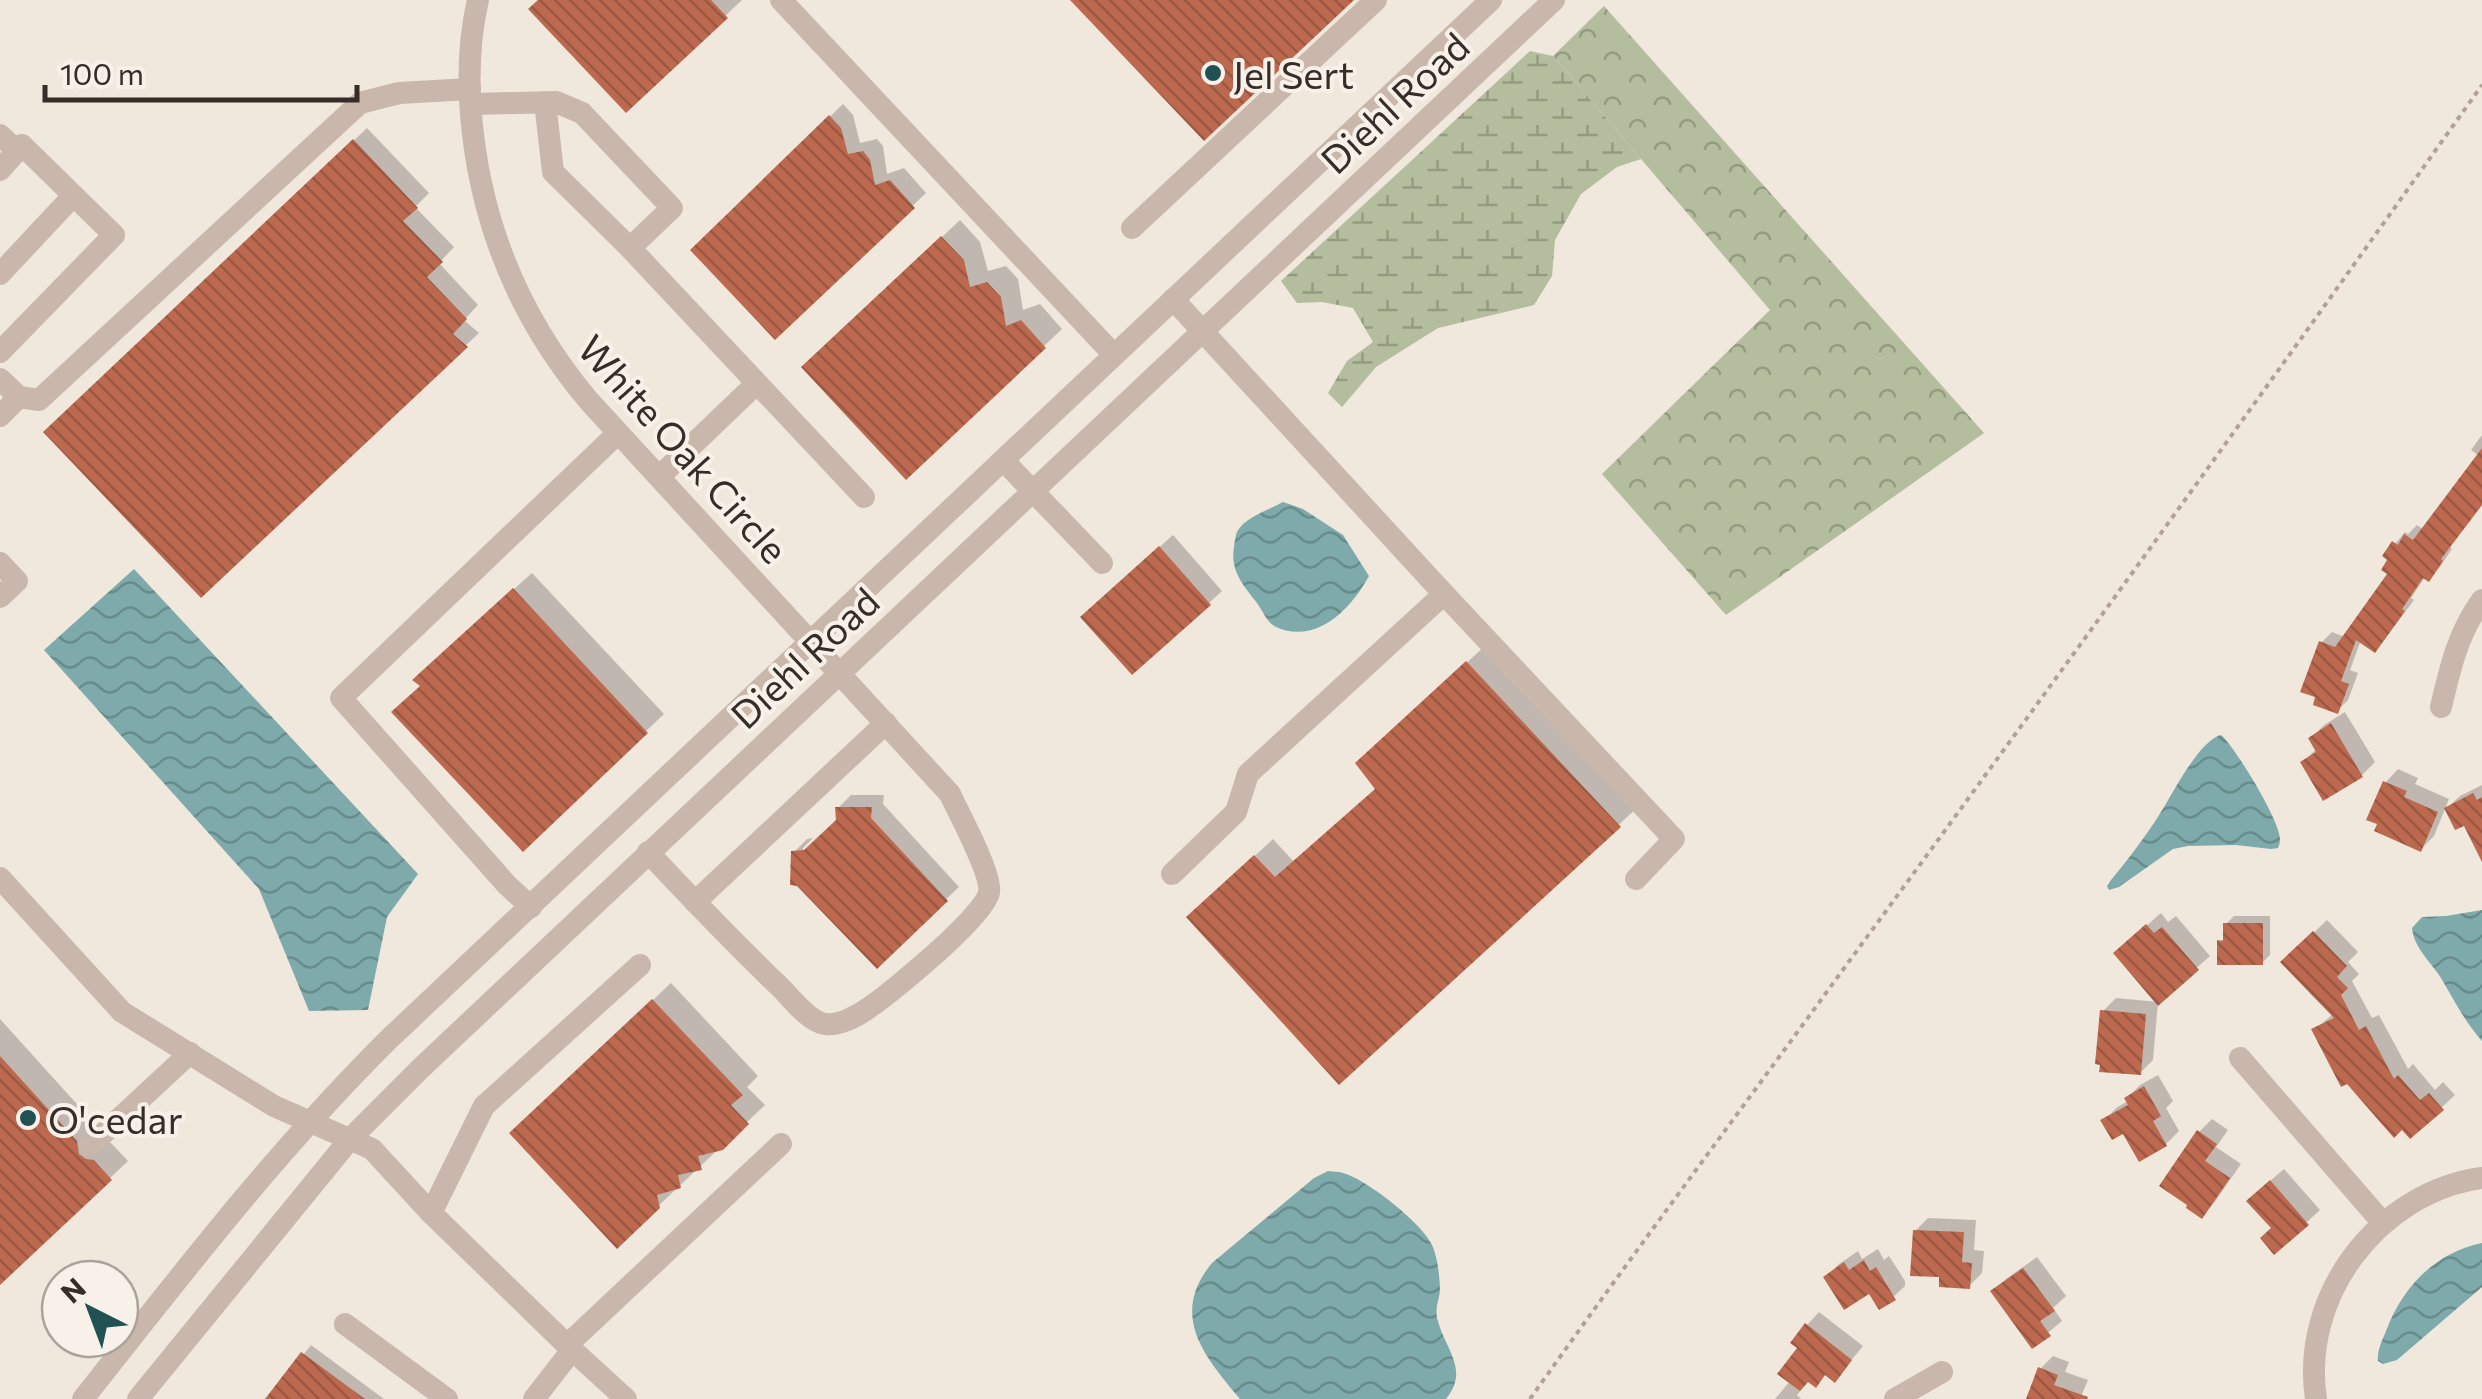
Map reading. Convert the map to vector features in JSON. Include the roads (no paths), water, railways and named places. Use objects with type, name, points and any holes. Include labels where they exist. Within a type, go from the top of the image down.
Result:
[{"type":"street","name":"White Oak Circle","points":[[478,0],[469,57],[480,182],[507,271],[547,346],[618,433],[950,794],[988,875],[989,892],[982,907],[930,958],[868,1009],[838,1023],[822,1023],[808,1015],[695,902]]},
{"type":"street","points":[[781,0],[1114,355]]},
{"type":"street","points":[[1132,228],[1376,0]]},
{"type":"street","name":"Diehl Road","points":[[84,1399],[310,1122],[389,1039],[1491,0]]},
{"type":"street","name":"Diehl Road","points":[[138,1399],[350,1139],[420,1069],[1554,0]]},
{"type":"street","points":[[0,379],[19,398],[39,400],[360,103],[399,93],[556,102],[582,114],[672,208],[630,248]]},
{"type":"street","points":[[545,102],[554,172],[864,497]]},
{"type":"street","points":[[0,170],[9,143],[22,145],[114,236],[0,352]]},
{"type":"street","points":[[0,274],[74,196]]},
{"type":"street","points":[[1174,299],[1674,838],[1636,879]]},
{"type":"street","points":[[660,476],[756,384]]},
{"type":"street","points":[[0,416],[19,398]]},
{"type":"street","points":[[530,907],[341,698],[618,433]]},
{"type":"street","points":[[1003,460],[1102,563]]},
{"type":"street","points":[[0,563],[17,581],[0,597]]},
{"type":"street","points":[[1172,874],[1236,812],[1248,774],[1444,594]]},
{"type":"street","points":[[2441,706],[2452,655],[2482,600]]},
{"type":"street","points":[[648,852],[695,902],[886,723]]},
{"type":"street","points":[[0,878],[122,1012],[274,1106],[372,1149],[431,1214],[626,1399]]},
{"type":"street","points":[[431,1214],[484,1106],[640,965]]},
{"type":"street","points":[[91,1145],[190,1054]]},
{"type":"street","points":[[2240,1058],[2382,1222]]},
{"type":"street","points":[[534,1399],[569,1348],[781,1144]]},
{"type":"street","points":[[2316,1399],[2318,1338],[2333,1292],[2364,1241],[2382,1222],[2428,1193],[2482,1178]]},
{"type":"street","points":[[344,1324],[447,1399]]},
{"type":"street","points":[[1896,1399],[1942,1372]]},
{"type":"water","points":[[1283,502],[1303,509],[1343,535],[1369,576],[1353,600],[1331,621],[1305,631],[1291,631],[1270,623],[1243,584],[1234,563],[1235,540],[1241,527]]},
{"type":"water","points":[[134,569],[418,874],[387,917],[368,1010],[309,1011],[259,889],[44,650]]},
{"type":"water","points":[[2221,735],[2265,802],[2278,831],[2278,848],[2236,845],[2173,849],[2109,890],[2107,886],[2154,823],[2193,760]]},
{"type":"water","points":[[2482,910],[2482,1041],[2419,948],[2412,928],[2422,917]]},
{"type":"water","points":[[1328,1171],[1353,1177],[1379,1193],[1406,1214],[1432,1245],[1440,1282],[1437,1317],[1456,1369],[1453,1388],[1446,1399],[1240,1399],[1204,1351],[1192,1318],[1193,1300],[1212,1263],[1314,1178]]},
{"type":"water","points":[[2482,1243],[2482,1287],[2397,1360],[2383,1364],[2378,1361],[2393,1315],[2411,1286],[2435,1263]]},
{"type":"place","name":"Jel Sert","points":[[1213,73]]},
{"type":"place","name":"O'cedar","points":[[28,1118]]}]
